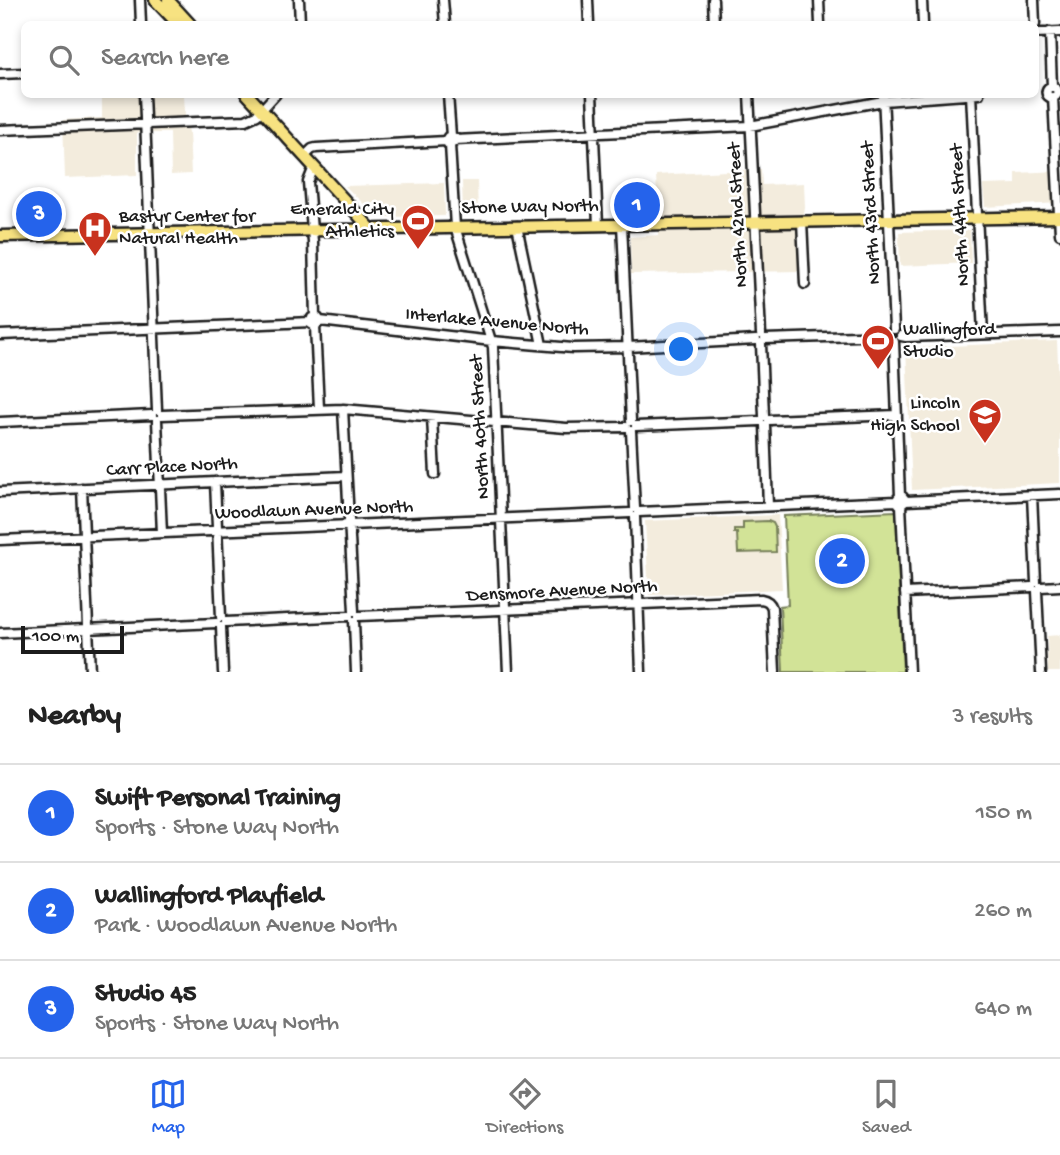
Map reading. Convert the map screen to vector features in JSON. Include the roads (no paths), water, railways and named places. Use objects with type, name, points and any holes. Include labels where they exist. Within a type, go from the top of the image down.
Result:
[{"type":"main road","points":[[155,0],[175,21]]},
{"type":"main road","points":[[168,0],[187,21]]},
{"type":"main road","points":[[251,98],[371,229]]},
{"type":"main road","name":"Stone Way North","points":[[0,236],[1060,217]]},
{"type":"street","points":[[140,0],[141,21]]},
{"type":"street","points":[[299,0],[300,21]]},
{"type":"street","points":[[443,0],[444,21]]},
{"type":"street","points":[[588,0],[589,21]]},
{"type":"street","points":[[713,0],[714,21]]},
{"type":"street","points":[[818,0],[820,21]]},
{"type":"street","points":[[922,0],[923,21]]},
{"type":"street","points":[[1034,0],[1035,21]]},
{"type":"street","points":[[1039,32],[1060,32]]},
{"type":"street","points":[[1049,32],[1060,234]]},
{"type":"street","points":[[0,74],[21,73]]},
{"type":"street","points":[[144,98],[162,533]]},
{"type":"street","points":[[0,130],[246,120],[257,115],[272,98]]},
{"type":"street","name":"North 40th Street","points":[[448,98],[455,227],[492,341],[494,355],[508,672]]},
{"type":"street","points":[[592,98],[598,225]]},
{"type":"street","name":"North 42nd Street","points":[[749,98],[768,506]]},
{"type":"street","points":[[304,156],[316,148],[750,126],[883,98]]},
{"type":"street","name":"North 43rd Street","points":[[883,98],[909,672]]},
{"type":"street","name":"North 44th Street","points":[[971,98],[983,334]]},
{"type":"street","points":[[314,167],[308,182],[319,408]]},
{"type":"street","points":[[802,221],[805,285]]},
{"type":"street","points":[[622,224],[641,672]]},
{"type":"street","points":[[517,226],[542,345]]},
{"type":"street","name":"Interlake Avenue North","points":[[0,335],[315,321],[573,348],[761,339],[1060,332]]},
{"type":"street","points":[[0,422],[319,408],[566,429],[897,415]]},
{"type":"street","points":[[343,409],[356,672]]},
{"type":"street","points":[[432,417],[435,474]]},
{"type":"street","name":"Carr Place North","points":[[0,492],[346,476]]},
{"type":"street","points":[[215,482],[223,672]]},
{"type":"street","points":[[82,488],[90,672]]},
{"type":"street","name":"Woodlawn Avenue North","points":[[0,540],[1060,494]]},
{"type":"street","points":[[1032,495],[1041,672]]},
{"type":"street","points":[[905,593],[1060,586]]},
{"type":"street","name":"Densmore Avenue North","points":[[0,633],[761,599],[771,604],[772,608],[775,672]]},
{"type":"place","name":"Swift Personal Training","points":[[637,205]]},
{"type":"place","name":"Studio 45","points":[[39,214]]},
{"type":"place","name":"Emerald City Athletics","points":[[418,251]]},
{"type":"place","name":"Bastyr Center for Natural Health","points":[[95,258]]},
{"type":"place","name":"Wallingford Studio","points":[[878,371]]},
{"type":"place","name":"Lincoln High School","points":[[985,445]]},
{"type":"place","name":"Wallingford Playfield","points":[[842,561]]}]
